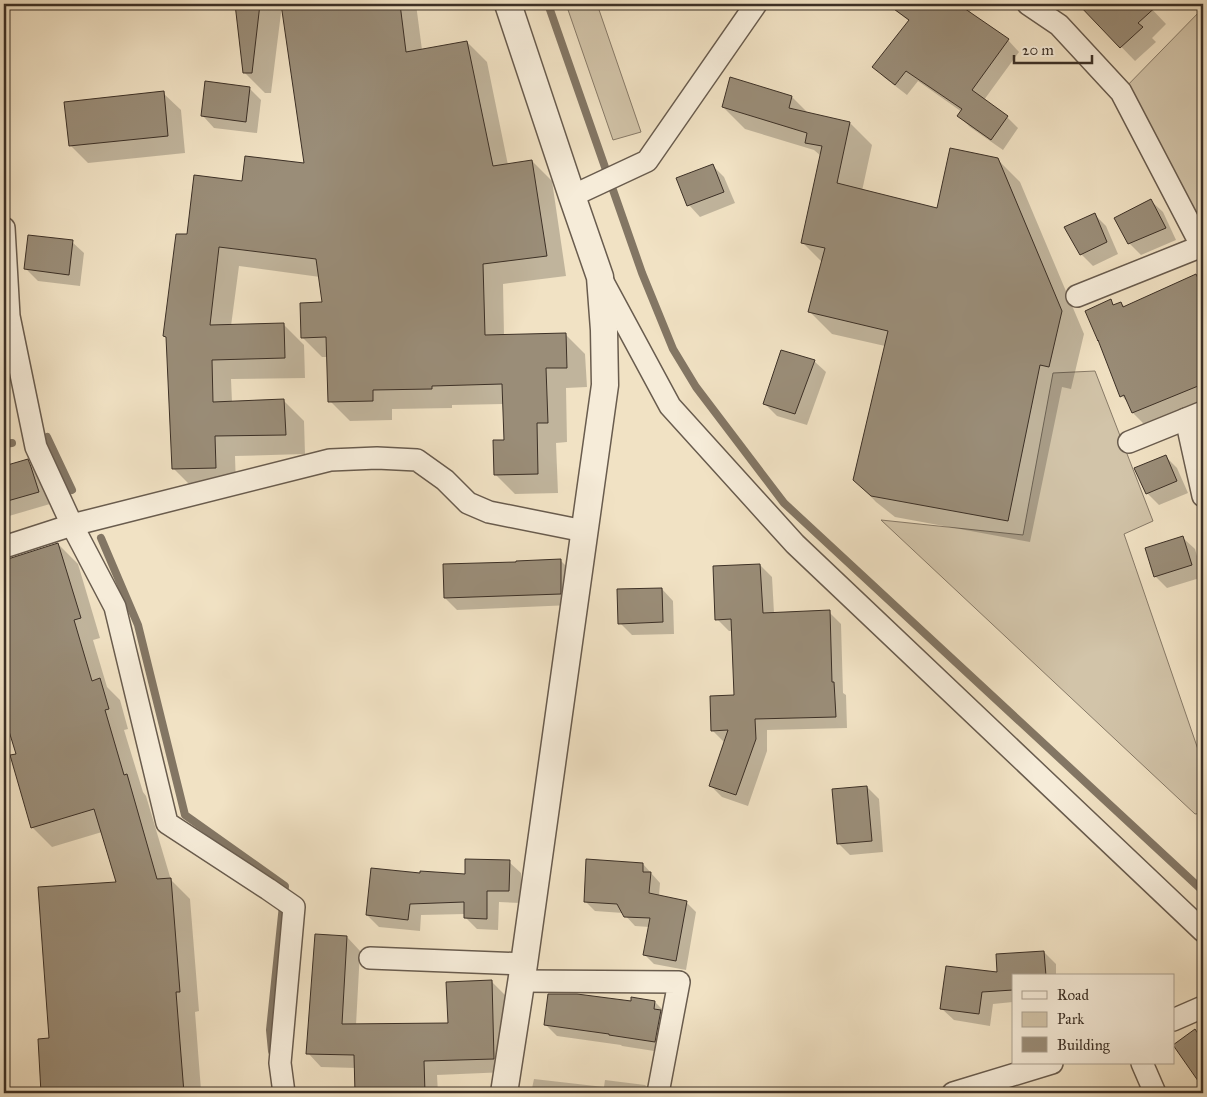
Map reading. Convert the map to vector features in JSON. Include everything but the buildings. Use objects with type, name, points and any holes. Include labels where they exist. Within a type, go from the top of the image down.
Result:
[{"type":"street","points":[[504,1093],[605,385],[604,330],[600,277],[583,191],[508,4]]},
{"type":"street","points":[[583,191],[647,161],[756,4]]},
{"type":"street","points":[[1028,4],[1059,25],[1121,92],[1200,237],[1077,296]]},
{"type":"street","points":[[4,228],[9,316],[36,447],[72,524],[115,607],[167,823],[294,907],[280,1063],[284,1093]]},
{"type":"street","points":[[600,277],[670,406],[795,544],[1203,932]]},
{"type":"street","points":[[1129,442],[1195,416],[1203,496]]},
{"type":"street","points":[[4,547],[72,524],[330,460],[377,458],[416,460],[446,480],[468,503],[489,512],[584,531]]},
{"type":"street","points":[[370,958],[522,972],[680,982],[658,1093]]},
{"type":"street","points":[[1174,1020],[1203,1007]]},
{"type":"street","points":[[953,1093],[1049,1064]]},
{"type":"street","points":[[1142,1064],[1155,1093]]},
{"type":"green space","points":[[566,4],[597,4],[641,132],[613,140]]},
{"type":"green space","points":[[1203,8],[1203,223],[1121,92]]},
{"type":"green space","points":[[1095,371],[1153,521],[1124,534],[1203,764],[1203,813],[1195,814],[881,520],[1023,535],[1053,373]]},
{"type":"waterway","points":[[548,4],[642,273],[673,349],[696,387],[784,503],[1203,891]]},
{"type":"waterway","points":[[47,437],[72,490]]},
{"type":"waterway","points":[[4,444],[12,443]]},
{"type":"waterway","points":[[101,538],[138,625],[185,815],[285,886],[270,1030],[272,1051]]}]
